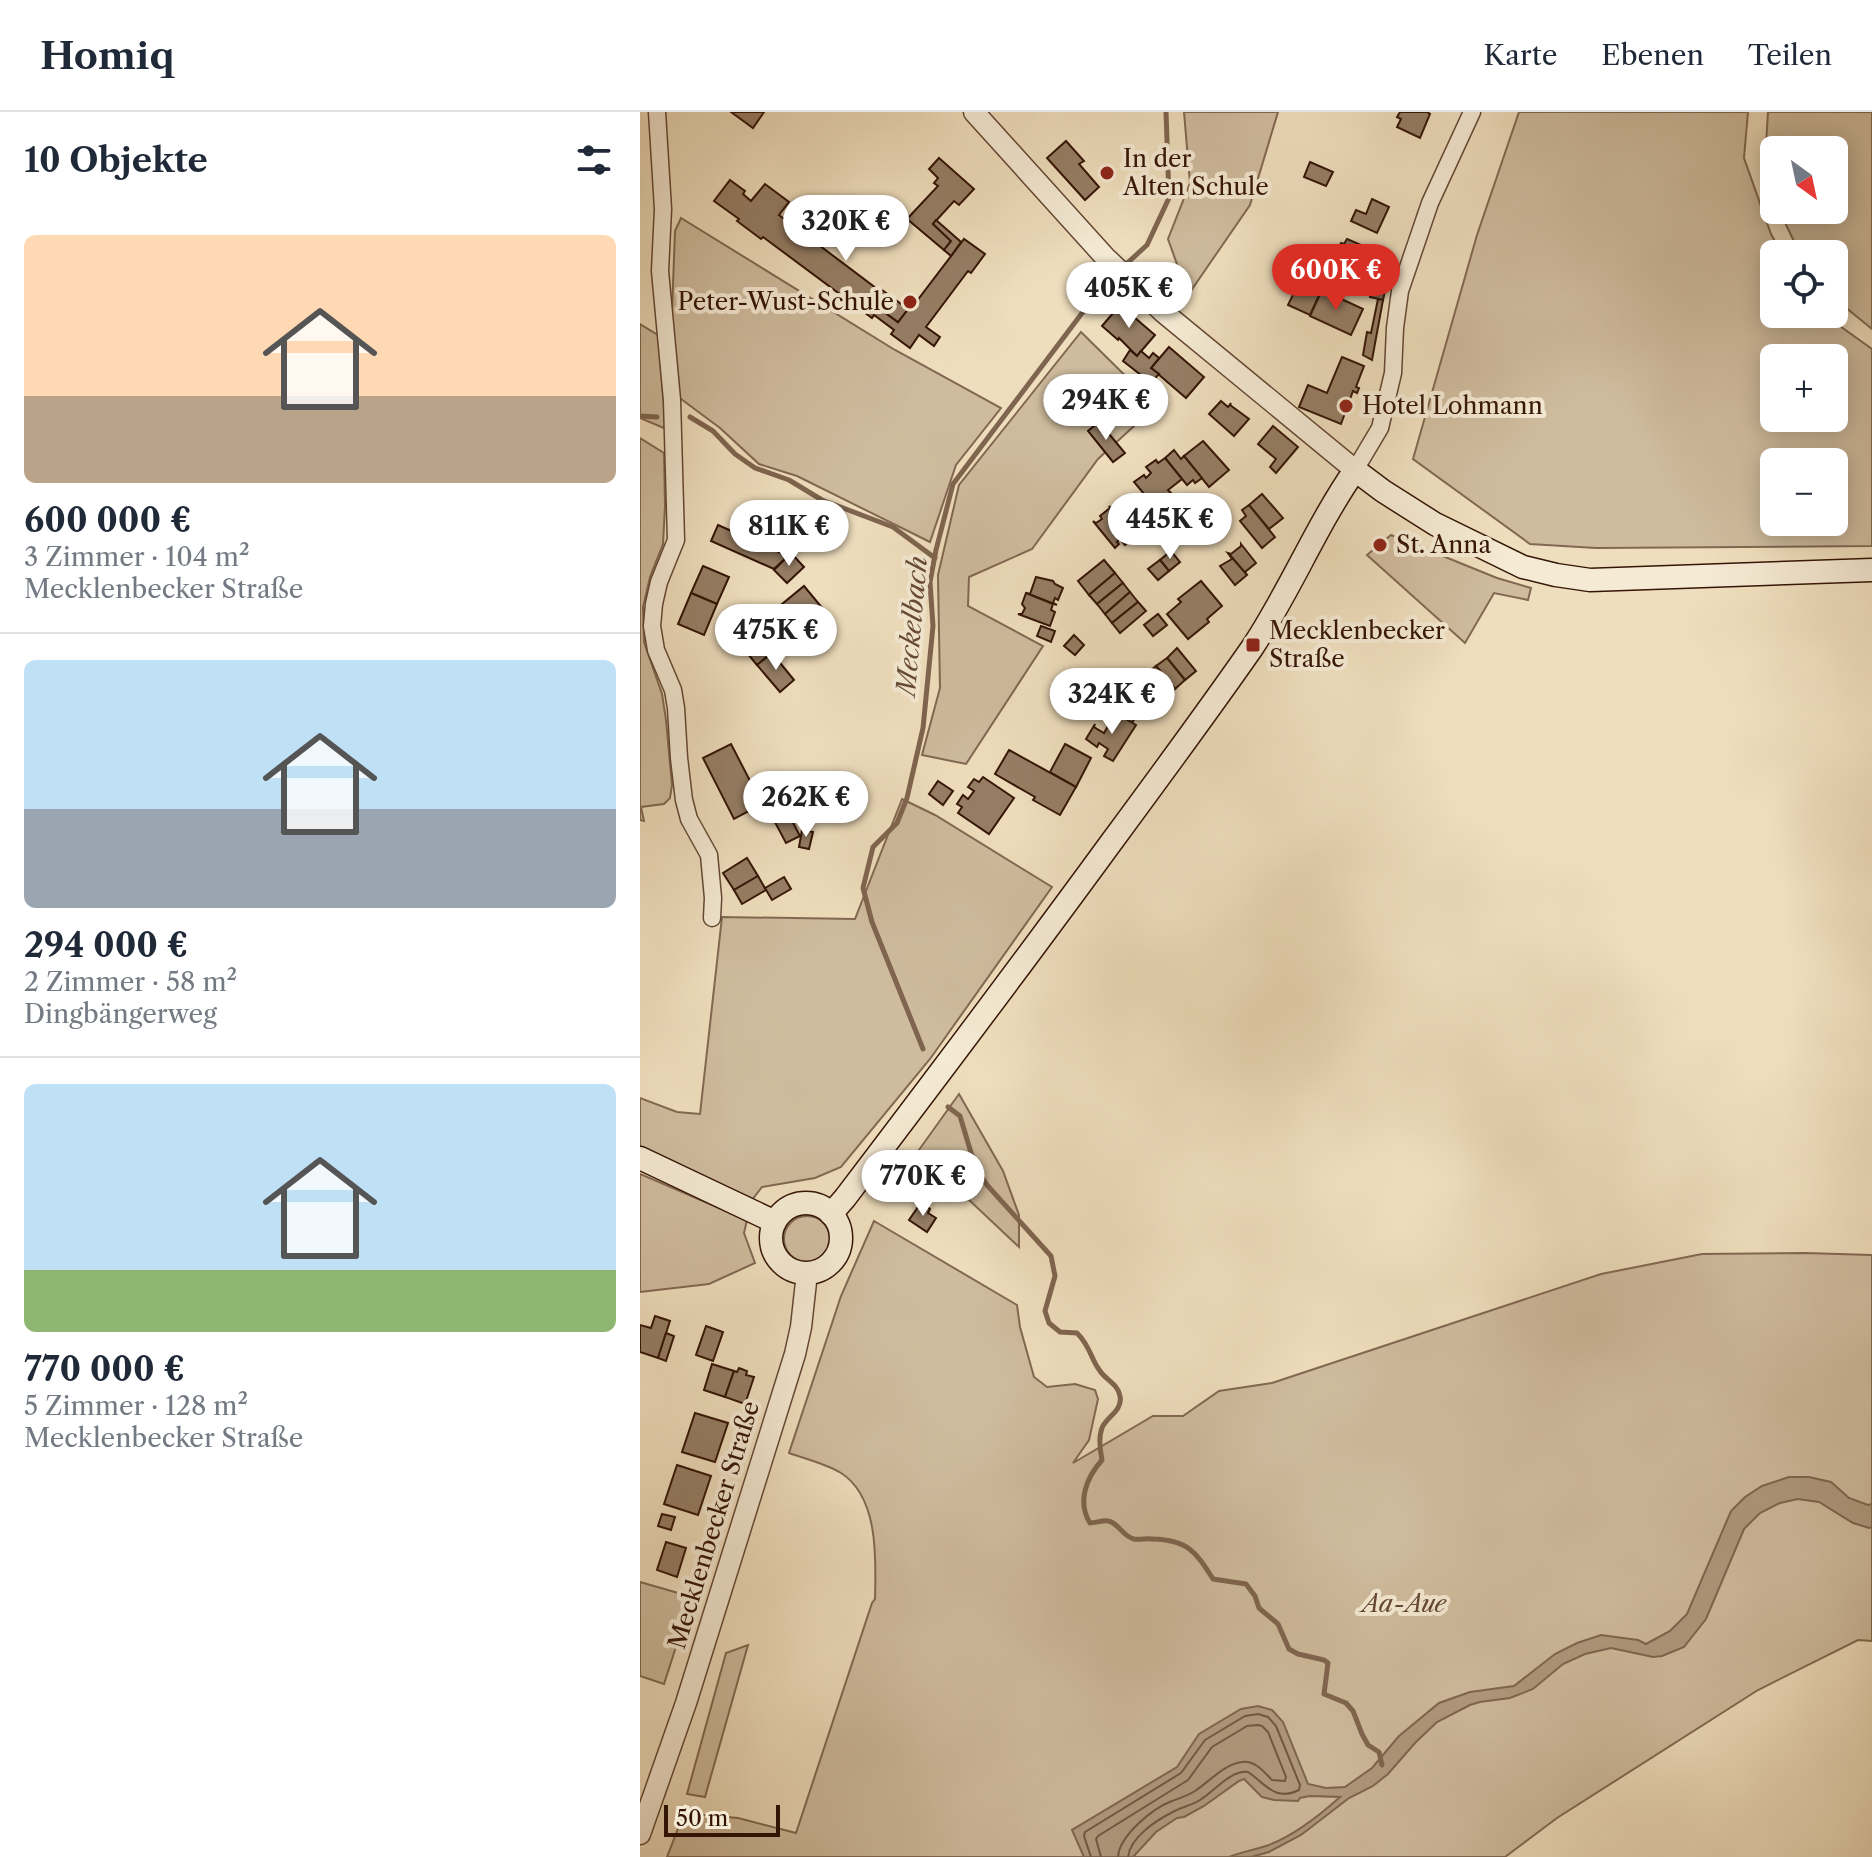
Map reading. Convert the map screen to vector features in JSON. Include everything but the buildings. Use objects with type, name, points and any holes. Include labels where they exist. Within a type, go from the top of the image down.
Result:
[{"type":"main road","points":[[831,1214],[979,1021],[1209,708],[1263,630],[1355,470],[1435,524],[1523,567],[1556,575],[1590,580],[1872,570]]},
{"type":"main road","points":[[640,1158],[775,1222]]},
{"type":"main road","points":[[808,1203],[821,1206],[831,1214],[839,1226],[841,1239],[831,1263],[807,1273],[793,1271],[782,1263],[773,1250],[771,1236],[775,1222],[783,1211],[808,1203]]},
{"type":"street","points":[[657,112],[663,209],[660,271],[672,400],[676,540],[659,582],[652,626],[656,650],[673,690],[684,800],[689,819],[709,855],[712,918]]},
{"type":"street","points":[[974,112],[1111,262],[1163,312],[1355,470],[1380,428],[1393,373],[1400,291],[1430,203],[1472,112]]},
{"type":"street","name":"Mecklenbecker Straße","points":[[640,1834],[686,1703],[795,1354],[807,1273]]},
{"type":"green space","points":[[1184,112],[1278,112],[1250,205],[1188,295],[1168,239],[1190,183]]},
{"type":"green space","points":[[1519,112],[1748,112],[1744,158],[1760,203],[1760,224],[1767,224],[1774,240],[1760,240],[1760,328],[1843,328],[1872,349],[1872,546],[1596,548],[1530,544],[1413,459],[1477,235]]},
{"type":"green space","points":[[1768,112],[1872,112],[1872,329],[1848,309],[1848,240],[1793,240],[1786,224],[1848,224],[1848,136],[1767,136]]},
{"type":"green space","points":[[681,218],[895,350],[1001,408],[956,465],[930,542],[797,476],[759,464],[720,428],[677,396],[671,339],[675,231]]},
{"type":"green space","points":[[640,324],[658,335],[666,429],[640,418]]},
{"type":"green space","points":[[1081,332],[1156,406],[1098,459],[1032,549],[969,577],[968,606],[1043,646],[966,764],[922,755],[940,688],[938,575],[959,485]]},
{"type":"green space","points":[[640,438],[664,453],[663,544],[650,577],[643,607],[644,642],[662,694],[672,785],[670,798],[664,804],[641,807],[644,821],[640,820]]},
{"type":"green space","points":[[1391,535],[1497,578],[1531,588],[1528,600],[1494,593],[1465,643],[1367,555]]},
{"type":"green space","points":[[902,799],[935,815],[1052,887],[930,1059],[841,1167],[815,1178],[762,1187],[752,1200],[640,1150],[640,1098],[677,1112],[700,1114],[722,917],[855,919]]},
{"type":"green space","points":[[959,1094],[1003,1171],[1019,1215],[1019,1247],[967,1198],[906,1168]]},
{"type":"green space","points":[[640,1174],[747,1220],[744,1233],[755,1263],[709,1284],[640,1292]]},
{"type":"green space","points":[[807,1216],[823,1223],[830,1239],[823,1255],[807,1262],[791,1255],[784,1239],[791,1223]]},
{"type":"green space","name":"Aa-Aue","points":[[874,1221],[1017,1305],[1034,1377],[1047,1387],[1075,1384],[1095,1390],[1098,1399],[1089,1440],[1073,1463],[1153,1416],[1183,1416],[1219,1391],[1272,1383],[1601,1274],[1702,1254],[1872,1255],[1872,1641],[1858,1640],[1758,1690],[1557,1818],[1505,1857],[667,1857],[684,1813],[738,1818],[796,1833],[875,1599],[873,1530],[862,1497],[841,1473],[789,1453],[841,1296]]},
{"type":"green space","points":[[640,1582],[692,1597],[664,1684],[640,1676]]},
{"type":"green space","points":[[748,1645],[705,1797],[687,1794],[726,1653]]},
{"type":"water","points":[[1789,1477],[1831,1482],[1849,1498],[1872,1504],[1872,1527],[1853,1523],[1819,1502],[1798,1499],[1780,1503],[1760,1513],[1744,1529],[1706,1619],[1684,1647],[1653,1657],[1611,1648],[1585,1654],[1563,1664],[1533,1689],[1510,1698],[1470,1705],[1437,1722],[1373,1786],[1349,1798],[1301,1835],[1269,1852],[1251,1857],[1229,1857],[1286,1837],[1340,1797],[1274,1800],[1262,1797],[1244,1779],[1204,1806],[1156,1832],[1133,1857],[1084,1857],[1072,1830],[1177,1767],[1199,1734],[1241,1709],[1258,1706],[1272,1710],[1283,1722],[1308,1784],[1326,1788],[1345,1787],[1372,1768],[1399,1736],[1439,1703],[1470,1692],[1514,1686],[1555,1654],[1601,1635],[1646,1644],[1670,1631],[1687,1614],[1731,1511],[1762,1486]]},
{"type":"waterway","name":"Meckelbach","points":[[1123,267],[1147,245],[1169,198],[1166,112]]},
{"type":"waterway","name":"Meckelbach","points":[[923,1049],[872,922],[863,888],[873,847],[897,823],[907,798],[923,728],[933,626],[930,582],[936,550],[953,484],[1101,288],[1115,274]]},
{"type":"waterway","points":[[640,416],[657,417]]},
{"type":"waterway","points":[[690,417],[713,431],[735,454],[755,468],[789,480],[822,500],[893,527],[935,558]]},
{"type":"waterway","name":"Meckelbach","points":[[948,1107],[960,1116],[975,1166],[987,1185],[1051,1256],[1055,1276],[1045,1311],[1049,1323],[1060,1332],[1077,1333],[1100,1371],[1119,1392],[1119,1406],[1101,1432],[1102,1460],[1085,1490],[1084,1507],[1090,1523],[1108,1521],[1134,1539],[1165,1540],[1183,1545],[1196,1555],[1213,1579],[1246,1584],[1259,1608],[1278,1624],[1289,1649],[1328,1663],[1324,1694],[1346,1703],[1353,1711],[1368,1745],[1379,1752],[1382,1765]]},
{"type":"place","name":"In der Alten Schule","points":[[1107,173]]},
{"type":"place","name":"Peter-Wust-Schule","points":[[910,302]]},
{"type":"place","name":"Hotel Lohmann","points":[[1346,406]]},
{"type":"place","name":"St. Anna","points":[[1380,545]]},
{"type":"place","name":"Mecklenbecker Straße","points":[[1253,645]]}]
